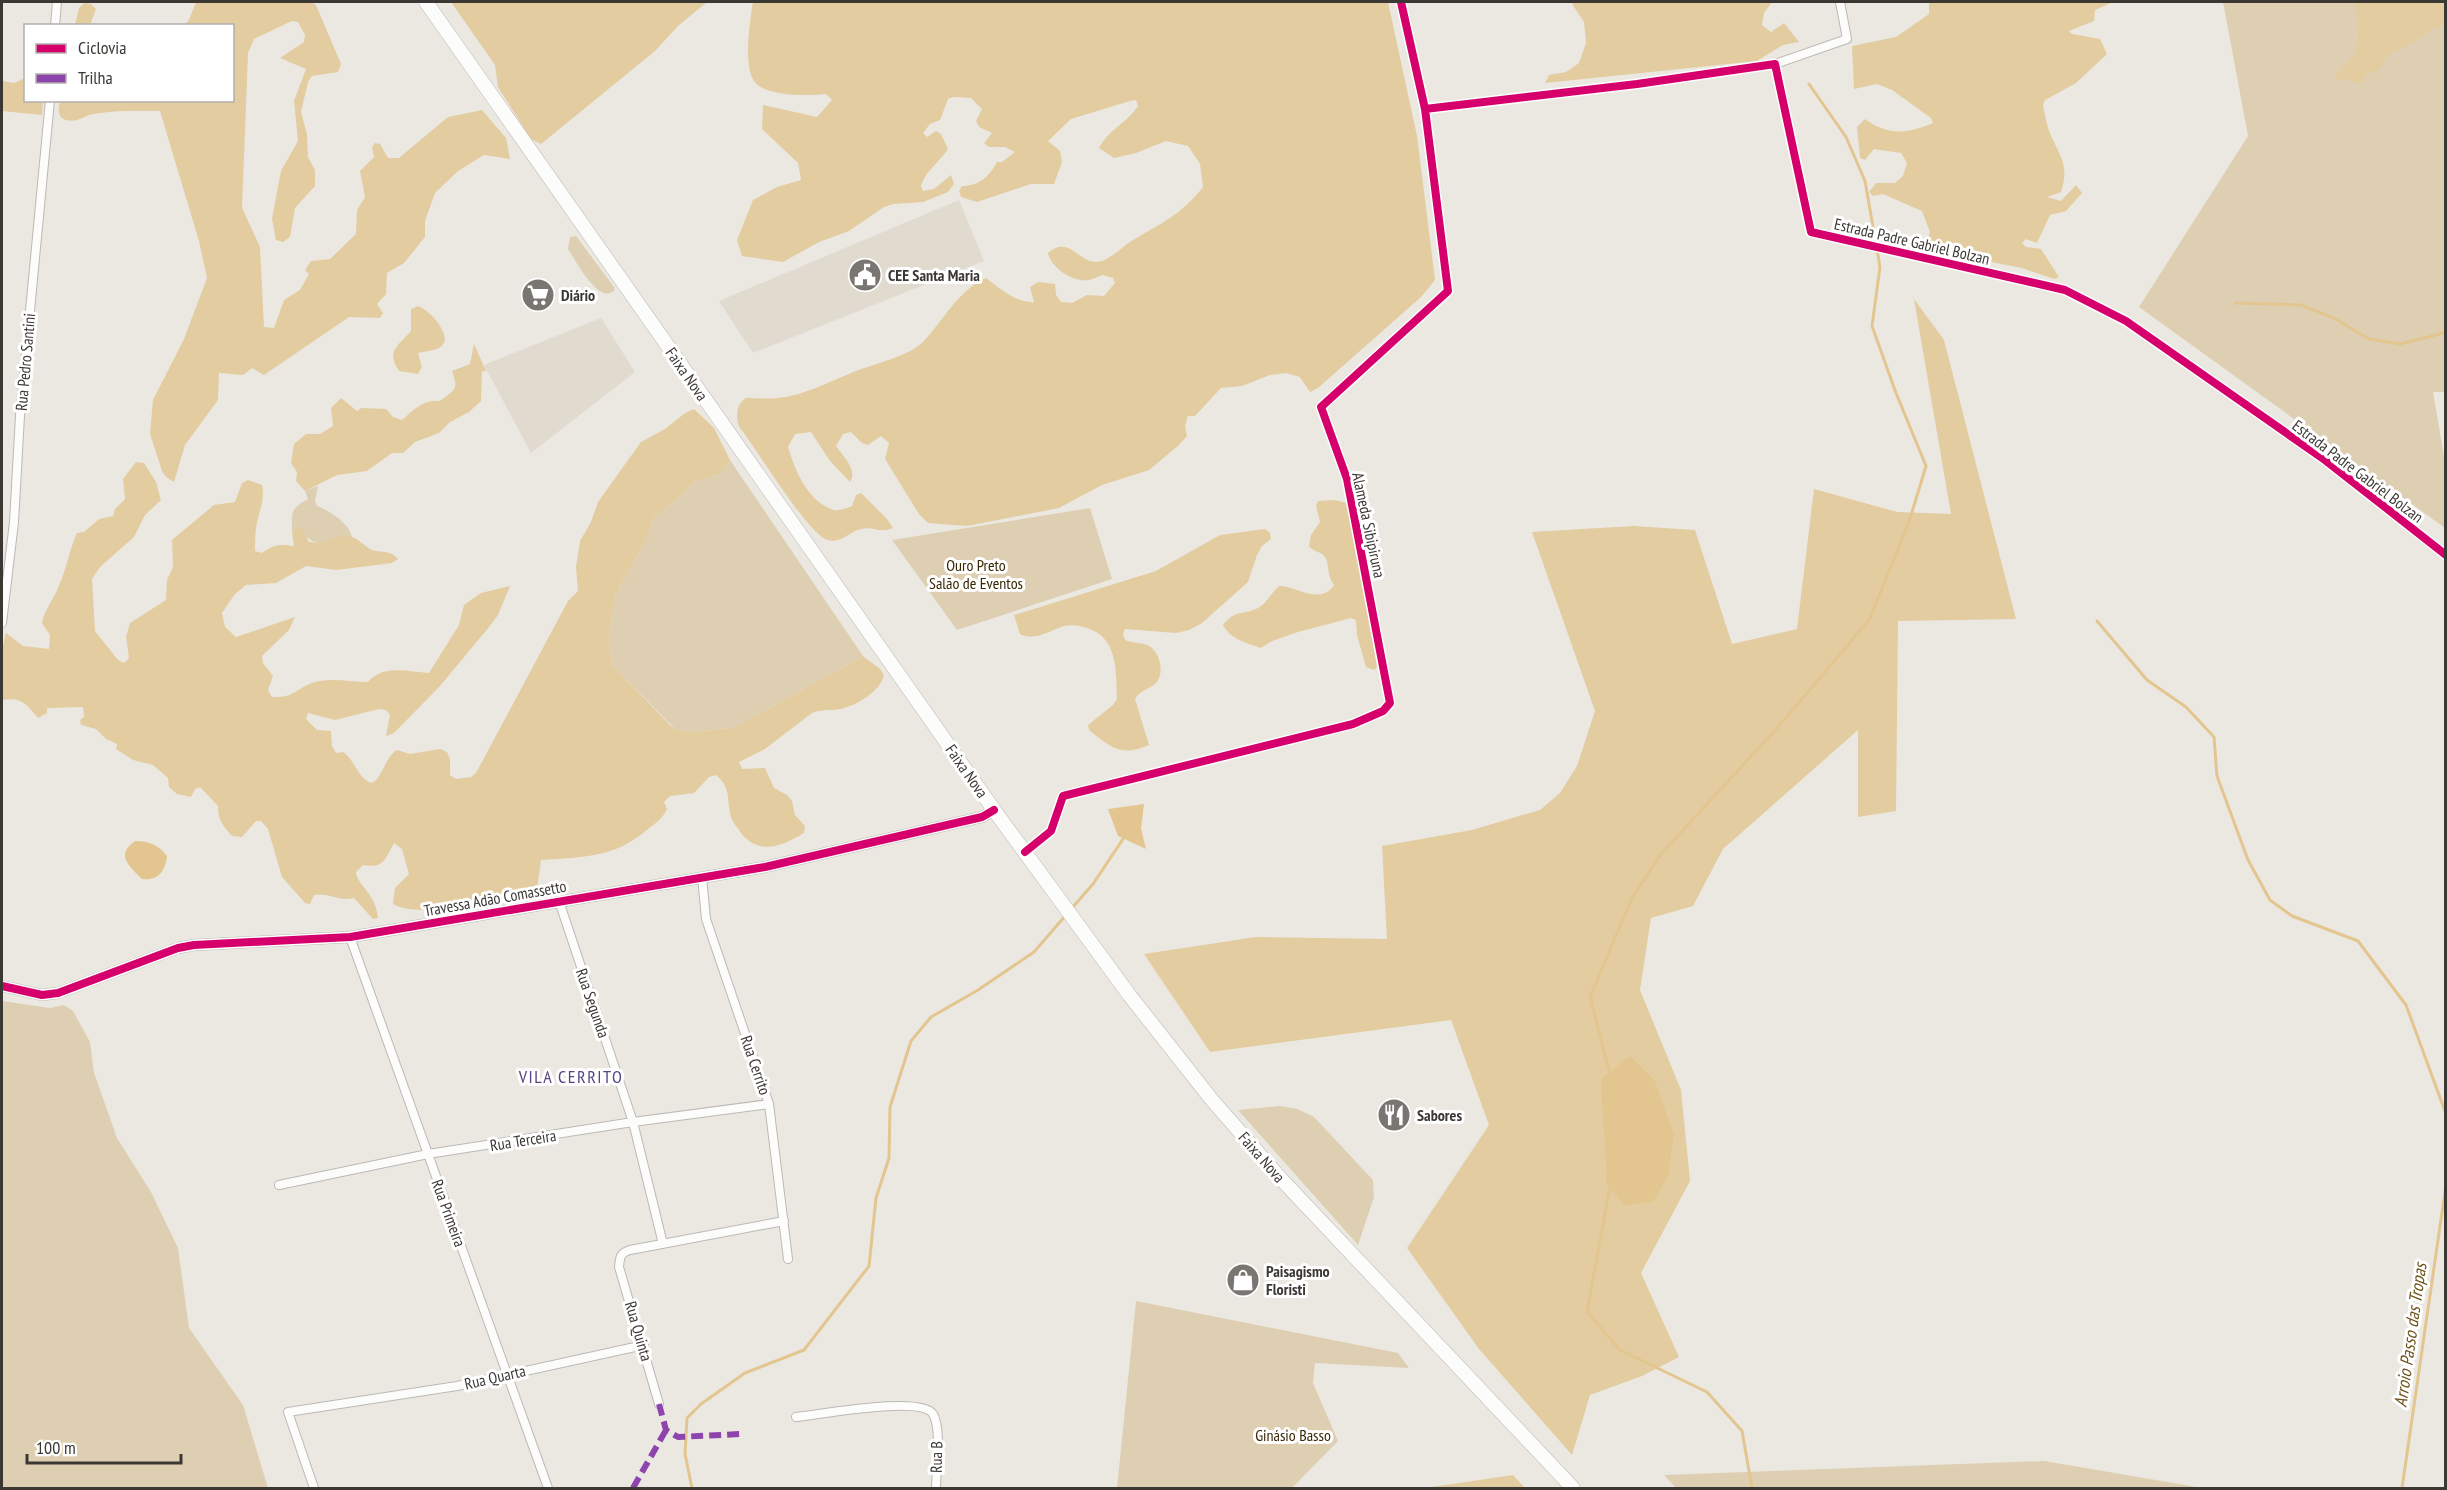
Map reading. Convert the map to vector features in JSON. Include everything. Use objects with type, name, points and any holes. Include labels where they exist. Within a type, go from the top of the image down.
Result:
[{"type":"highway","name":"Faixa Nova","points":[[426,2],[994,810],[1117,980],[1212,1100],[1282,1180],[1573,1488]]},
{"type":"street","points":[[55,24],[57,2]]},
{"type":"street","name":"Alameda Sibipiruna","points":[[1025,852],[1051,831],[1063,796],[1353,724],[1383,711],[1390,703],[1347,479],[1321,407],[1448,291],[1425,109],[1401,2]]},
{"type":"street","points":[[1425,109],[1637,84],[1775,64],[1847,39],[1840,2]]},
{"type":"street","name":"Estrada Padre Gabriel Bolzan","points":[[1775,64],[1811,232],[2065,290],[2126,321],[2325,460],[2445,555]]},
{"type":"street","name":"Rua Pedro Santini","points":[[2,623],[14,522],[20,416],[50,102]]},
{"type":"street","name":"Travessa Adão Comassetto","points":[[2,986],[42,995],[58,993],[186,946],[350,937],[765,867],[970,820],[982,817],[994,810]]},
{"type":"street","name":"Rua Cerrito","points":[[702,877],[706,919],[769,1104],[788,1259]]},
{"type":"street","name":"Rua Segunda","points":[[560,901],[633,1122],[663,1244]]},
{"type":"street","name":"Rua Primeira","points":[[350,937],[548,1488]]},
{"type":"street","name":"Rua Terceira","points":[[279,1185],[428,1154],[633,1122],[769,1104]]},
{"type":"street","points":[[663,1244],[784,1221]]},
{"type":"street","name":"Rua Quinta","points":[[659,1404],[644,1346],[619,1267],[620,1257],[624,1252],[663,1244]]},
{"type":"street","name":"Rua Quarta","points":[[314,1488],[288,1412],[457,1386],[644,1346]]},
{"type":"street","name":"Rua B","points":[[796,1417],[868,1408],[921,1407],[933,1414],[937,1426],[936,1488]]},
{"type":"shaded area","points":[[196,2],[311,2],[316,5],[341,64],[338,72],[312,76],[308,82],[301,112],[307,134],[308,157],[315,170],[315,186],[295,208],[290,237],[283,242],[276,240],[272,219],[281,171],[298,141],[294,101],[306,69],[280,58],[304,42],[305,35],[298,22],[292,21],[254,39],[248,53],[242,208],[260,247],[264,327],[274,328],[284,300],[300,290],[309,274],[305,270],[311,261],[330,259],[356,234],[357,210],[365,197],[360,171],[374,157],[372,147],[375,143],[380,144],[388,158],[399,158],[448,117],[482,110],[506,138],[510,159],[484,155],[458,171],[435,193],[425,221],[425,237],[404,263],[387,273],[386,294],[377,304],[383,313],[380,318],[349,317],[264,375],[252,368],[243,375],[219,373],[218,400],[185,445],[174,482],[162,471],[150,434],[153,400],[184,339],[207,278],[199,241],[160,111],[101,113],[70,121],[61,117],[59,110],[60,102],[234,102],[234,24],[185,24]]},
{"type":"shaded area","points":[[451,2],[707,2],[678,26],[655,51],[541,144],[531,139],[498,87],[495,65]]},
{"type":"shaded area","points":[[753,2],[1388,2],[1417,136],[1435,280],[1421,297],[1318,388],[1310,392],[1300,377],[1286,373],[1270,375],[1242,386],[1221,388],[1195,416],[1188,416],[1185,426],[1187,436],[1149,470],[1102,485],[1059,508],[967,526],[928,523],[919,514],[885,459],[889,443],[881,436],[868,445],[862,443],[851,432],[843,434],[836,446],[851,468],[850,482],[830,461],[811,432],[795,434],[788,447],[791,456],[804,484],[817,500],[834,510],[841,510],[852,506],[856,495],[861,493],[893,528],[861,529],[841,539],[828,540],[808,523],[795,507],[740,428],[737,412],[740,404],[746,398],[778,398],[798,394],[917,347],[967,290],[986,278],[1009,294],[1028,302],[1034,302],[1030,287],[1038,282],[1055,284],[1056,295],[1061,302],[1072,303],[1087,295],[1104,296],[1115,283],[1113,278],[1103,275],[1091,280],[1070,277],[1058,269],[1048,253],[1063,247],[1094,262],[1110,257],[1171,217],[1195,196],[1203,187],[1200,164],[1188,146],[1166,141],[1136,153],[1114,158],[1099,148],[1107,136],[1138,106],[1136,100],[1130,101],[1071,119],[1048,141],[1060,151],[1062,162],[1054,184],[1031,184],[977,202],[961,197],[959,191],[962,186],[983,180],[997,162],[1002,162],[1015,152],[1005,147],[989,147],[984,143],[992,133],[979,127],[976,121],[982,109],[971,98],[954,97],[948,99],[940,120],[930,124],[923,133],[927,137],[936,131],[941,134],[948,149],[923,181],[921,186],[923,191],[934,189],[951,175],[954,184],[948,192],[923,202],[893,204],[884,207],[849,231],[819,242],[783,262],[742,256],[737,240],[753,200],[777,187],[801,180],[798,163],[762,129],[763,105],[817,117],[832,100],[826,94],[777,93],[759,86],[754,81],[748,54]]},
{"type":"shaded area","points":[[1575,2],[1772,2],[1764,13],[1762,25],[1771,32],[1784,23],[1799,42],[1783,45],[1757,61],[1545,83],[1549,75],[1566,72],[1579,63],[1586,43],[1584,22],[1572,4]]},
{"type":"shaded area","points":[[1929,2],[2113,2],[2095,10],[2094,21],[2069,31],[2072,34],[2100,39],[2107,54],[2076,83],[2045,100],[2043,105],[2049,130],[2064,170],[2061,192],[2047,197],[2061,201],[2076,185],[2082,193],[2066,211],[2050,215],[2037,243],[2026,239],[2022,243],[2026,247],[2041,249],[2059,277],[2054,279],[2022,268],[1925,249],[1930,232],[1922,211],[1883,194],[1873,196],[1869,192],[1876,183],[1895,183],[1903,176],[1907,163],[1901,153],[1874,149],[1865,160],[1860,158],[1857,127],[1865,119],[1873,125],[1898,132],[1933,123],[1931,118],[1892,90],[1877,84],[1854,89],[1852,46],[1896,37],[1929,14]]},
{"type":"shaded area","points":[[2356,2],[2445,2],[2445,24],[2388,55],[2380,69],[2366,75],[2361,84],[2344,79],[2334,81],[2357,46]]},
{"type":"shaded area","points":[[84,3],[91,4],[96,9],[90,24],[75,24],[79,8]]},
{"type":"shaded area","points":[[24,78],[24,102],[43,102],[42,115],[2,111],[2,81],[14,83]]},
{"type":"shaded area","name":"CEE Santa Maria","points":[[959,200],[984,261],[753,353],[719,301]]},
{"type":"shaded area","points":[[1914,299],[1944,340],[2016,619],[1898,621],[1896,811],[1858,817],[1858,730],[1723,849],[1693,906],[1651,918],[1640,990],[1681,1090],[1690,1181],[1641,1273],[1679,1357],[1642,1376],[1590,1395],[1572,1455],[1479,1349],[1407,1248],[1489,1125],[1451,1020],[1210,1052],[1144,954],[1256,937],[1387,939],[1382,846],[1472,830],[1540,810],[1560,793],[1577,766],[1595,711],[1532,532],[1633,526],[1695,530],[1732,644],[1797,629],[1814,489],[1897,512],[1951,514]]},
{"type":"shaded area","points":[[418,306],[437,321],[445,338],[439,348],[418,353],[422,367],[418,374],[399,371],[393,354],[411,331],[411,309]]},
{"type":"shaded area","points":[[601,318],[635,372],[531,453],[484,365]]},
{"type":"shaded area","points":[[474,344],[486,371],[482,371],[481,401],[469,412],[450,422],[439,433],[415,442],[403,453],[392,453],[367,471],[337,475],[305,491],[296,481],[297,472],[291,463],[294,444],[306,434],[320,434],[333,426],[331,408],[341,398],[357,411],[361,408],[386,409],[393,417],[402,420],[419,406],[440,401],[454,389],[452,371],[470,364]]},
{"type":"shaded area","points":[[694,409],[714,428],[730,460],[720,474],[693,482],[684,493],[655,517],[644,544],[615,596],[609,635],[612,665],[670,725],[676,730],[691,732],[733,728],[863,656],[880,669],[884,675],[882,681],[867,697],[836,710],[812,713],[765,749],[739,762],[742,769],[765,768],[774,788],[787,795],[792,801],[795,815],[805,826],[804,833],[787,842],[763,847],[748,840],[732,819],[728,794],[716,775],[709,777],[694,793],[670,796],[664,802],[667,809],[661,818],[636,839],[611,851],[598,854],[541,860],[537,889],[484,902],[424,910],[407,909],[393,904],[395,888],[409,874],[402,849],[394,843],[383,862],[375,866],[363,865],[356,872],[377,909],[378,918],[373,919],[354,898],[343,899],[314,895],[310,904],[305,903],[282,877],[268,829],[261,821],[256,821],[242,837],[232,836],[222,822],[218,806],[200,787],[195,789],[191,797],[177,794],[169,787],[168,778],[153,765],[133,760],[116,749],[117,744],[106,739],[96,729],[81,725],[80,720],[84,717],[83,707],[47,708],[47,713],[38,718],[19,700],[2,700],[2,650],[6,633],[23,646],[49,649],[50,635],[42,623],[61,581],[77,533],[84,532],[99,519],[113,516],[115,509],[125,499],[123,479],[136,462],[144,463],[156,482],[161,500],[145,515],[134,537],[100,567],[92,579],[95,631],[118,660],[124,663],[129,658],[126,637],[130,623],[166,600],[167,580],[173,567],[172,540],[214,505],[235,502],[242,483],[248,480],[262,485],[263,490],[256,529],[255,551],[262,553],[277,545],[294,546],[292,532],[297,527],[302,529],[309,542],[352,537],[372,550],[389,553],[398,559],[392,563],[336,570],[306,566],[276,583],[246,585],[235,594],[222,613],[225,627],[236,637],[295,617],[289,630],[262,656],[263,663],[273,676],[268,690],[272,697],[290,695],[318,681],[368,682],[381,673],[397,670],[429,673],[459,625],[464,605],[481,593],[510,586],[498,615],[489,627],[440,686],[394,733],[386,736],[390,715],[386,710],[379,709],[335,720],[308,713],[306,719],[317,730],[331,731],[332,746],[336,753],[343,752],[347,755],[363,778],[372,783],[397,750],[410,754],[440,749],[447,752],[450,759],[450,775],[456,779],[471,777],[476,773],[568,601],[578,591],[576,567],[580,541],[591,522],[598,502],[641,442]]},
{"type":"shaded area","points":[[1335,500],[1346,503],[1349,507],[1377,667],[1374,670],[1366,667],[1357,635],[1356,620],[1351,618],[1298,632],[1272,641],[1261,648],[1235,638],[1223,625],[1236,614],[1261,606],[1279,586],[1315,595],[1328,591],[1334,585],[1325,557],[1309,546],[1311,535],[1320,522],[1316,506],[1318,501]]},
{"type":"shaded area","points":[[1265,529],[1270,533],[1271,539],[1262,546],[1257,555],[1248,582],[1202,623],[1189,630],[1176,633],[1125,629],[1123,634],[1125,640],[1149,646],[1159,659],[1161,670],[1158,680],[1135,699],[1149,745],[1131,750],[1117,749],[1089,730],[1088,725],[1117,699],[1114,659],[1107,642],[1092,630],[1074,625],[1064,626],[1037,636],[1025,636],[1020,634],[1014,615],[1156,571],[1220,535]]},
{"type":"shaded area","points":[[1144,804],[1141,828],[1146,849],[1118,836],[1108,809]]},
{"type":"shaded area","points":[[135,841],[153,844],[167,856],[162,871],[156,877],[142,879],[126,860],[126,851]]},
{"type":"shaded area","points":[[1630,1056],[1655,1081],[1674,1135],[1668,1176],[1653,1202],[1624,1205],[1606,1183],[1602,1078]]},
{"type":"shaded area","points":[[1513,1475],[1525,1488],[1425,1488]]},
{"type":"green space","points":[[2223,2],[2445,2],[2446,392],[2433,392],[2445,462],[2445,528],[2139,307],[2248,136]]},
{"type":"green space","points":[[576,236],[614,287],[614,291],[601,292],[582,271],[568,249],[570,237]]},
{"type":"green space","points":[[730,460],[863,656],[733,728],[691,732],[676,730],[612,665],[609,635],[615,596],[644,544],[655,517],[684,493],[693,482],[720,474]]},
{"type":"green space","points":[[318,486],[315,501],[317,506],[343,522],[352,537],[316,542],[304,535],[297,527],[292,532],[293,512],[297,506],[308,499],[305,491]]},
{"type":"green space","name":"Ouro Preto Salão de Eventos","points":[[1090,508],[1112,579],[957,630],[892,540]]},
{"type":"green space","points":[[2,1001],[50,1008],[64,1005],[73,1011],[90,1042],[94,1073],[117,1138],[151,1192],[178,1248],[189,1328],[243,1405],[268,1488],[2,1488]]},
{"type":"green space","points":[[1280,1106],[1297,1109],[1314,1117],[1373,1180],[1374,1197],[1358,1245],[1238,1110]]},
{"type":"green space","name":"Ginásio Basso","points":[[1136,1301],[1398,1353],[1409,1368],[1315,1363],[1313,1383],[1338,1441],[1292,1488],[1117,1488]]},
{"type":"green space","points":[[2044,1461],[2203,1488],[1676,1488],[1664,1475]]},
{"type":"waterway","points":[[1610,1074],[1590,997],[1632,898],[1660,855],[1778,727],[1869,620],[1909,522],[1926,466],[1872,326],[1880,267],[1865,181],[1846,137],[1809,84]]},
{"type":"waterway","points":[[2235,303],[2301,305],[2334,318],[2369,339],[2400,344],[2446,331]]},
{"type":"waterway","name":"Arroio Passo das Tropas","points":[[2097,621],[2147,680],[2186,707],[2214,737],[2217,776],[2248,860],[2270,900],[2292,916],[2358,941],[2406,1005],[2446,1114]]},
{"type":"waterway","points":[[1072,908],[1093,884],[1125,836]]},
{"type":"waterway","points":[[692,1488],[685,1454],[687,1418],[701,1404],[745,1373],[804,1350],[869,1266],[876,1198],[889,1158],[890,1107],[911,1041],[931,1017],[978,990],[1034,952],[1066,915]]},
{"type":"waterway","name":"Arroio Passo das Tropas","points":[[2402,1488],[2446,1185]]},
{"type":"waterway","points":[[1610,1186],[1587,1312],[1620,1350],[1707,1392],[1742,1431],[1752,1488]]},
{"type":"marked path","points":[[659,1404],[666,1430],[678,1437],[741,1434]]},
{"type":"marked path","points":[[633,1488],[666,1430]]},
{"type":"cycle path","points":[[1025,852],[1051,831],[1063,796],[1353,724],[1383,711],[1390,703],[1347,479],[1321,407],[1448,291],[1425,109],[1401,2]]},
{"type":"cycle path","points":[[1425,109],[1637,84],[1775,64],[1811,232],[2065,290],[2126,321],[2325,460],[2446,555]]},
{"type":"cycle path","points":[[2,986],[42,995],[58,993],[178,948],[194,945],[350,937],[765,867],[982,817],[994,810]]},
{"type":"place","name":"CEE Santa Maria","points":[[865,275]]},
{"type":"place","name":"Diário","points":[[538,295]]},
{"type":"place","name":"Sabores","points":[[1394,1115]]},
{"type":"place","name":"Paisagismo Floristi","points":[[1243,1280]]},
{"type":"district","name":"VILA CERRITO","points":[[571,1076]]}]
